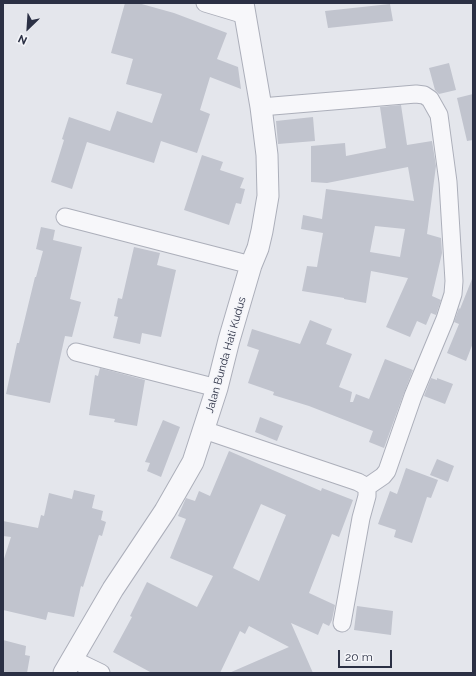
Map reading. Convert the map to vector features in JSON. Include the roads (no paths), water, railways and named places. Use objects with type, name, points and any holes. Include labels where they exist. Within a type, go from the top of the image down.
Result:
[{"type":"street","points":[[205,3],[244,9]]},
{"type":"street","name":"Jalan Bunda Hati Kudus","points":[[68,666],[113,589],[165,511],[194,462],[217,388],[229,340],[251,265],[258,248],[268,196],[267,154],[261,107],[244,9]]},
{"type":"street","points":[[261,107],[416,94],[424,95],[430,99],[439,115],[448,182],[454,265],[453,294],[440,332],[413,396],[387,471],[383,476],[367,487]]},
{"type":"street","points":[[65,216],[251,265]]},
{"type":"street","points":[[76,352],[217,388]]},
{"type":"street","points":[[204,430],[358,482],[367,487]]},
{"type":"street","points":[[342,623],[361,518],[367,496],[367,487]]},
{"type":"street","points":[[68,666],[101,673]]}]
